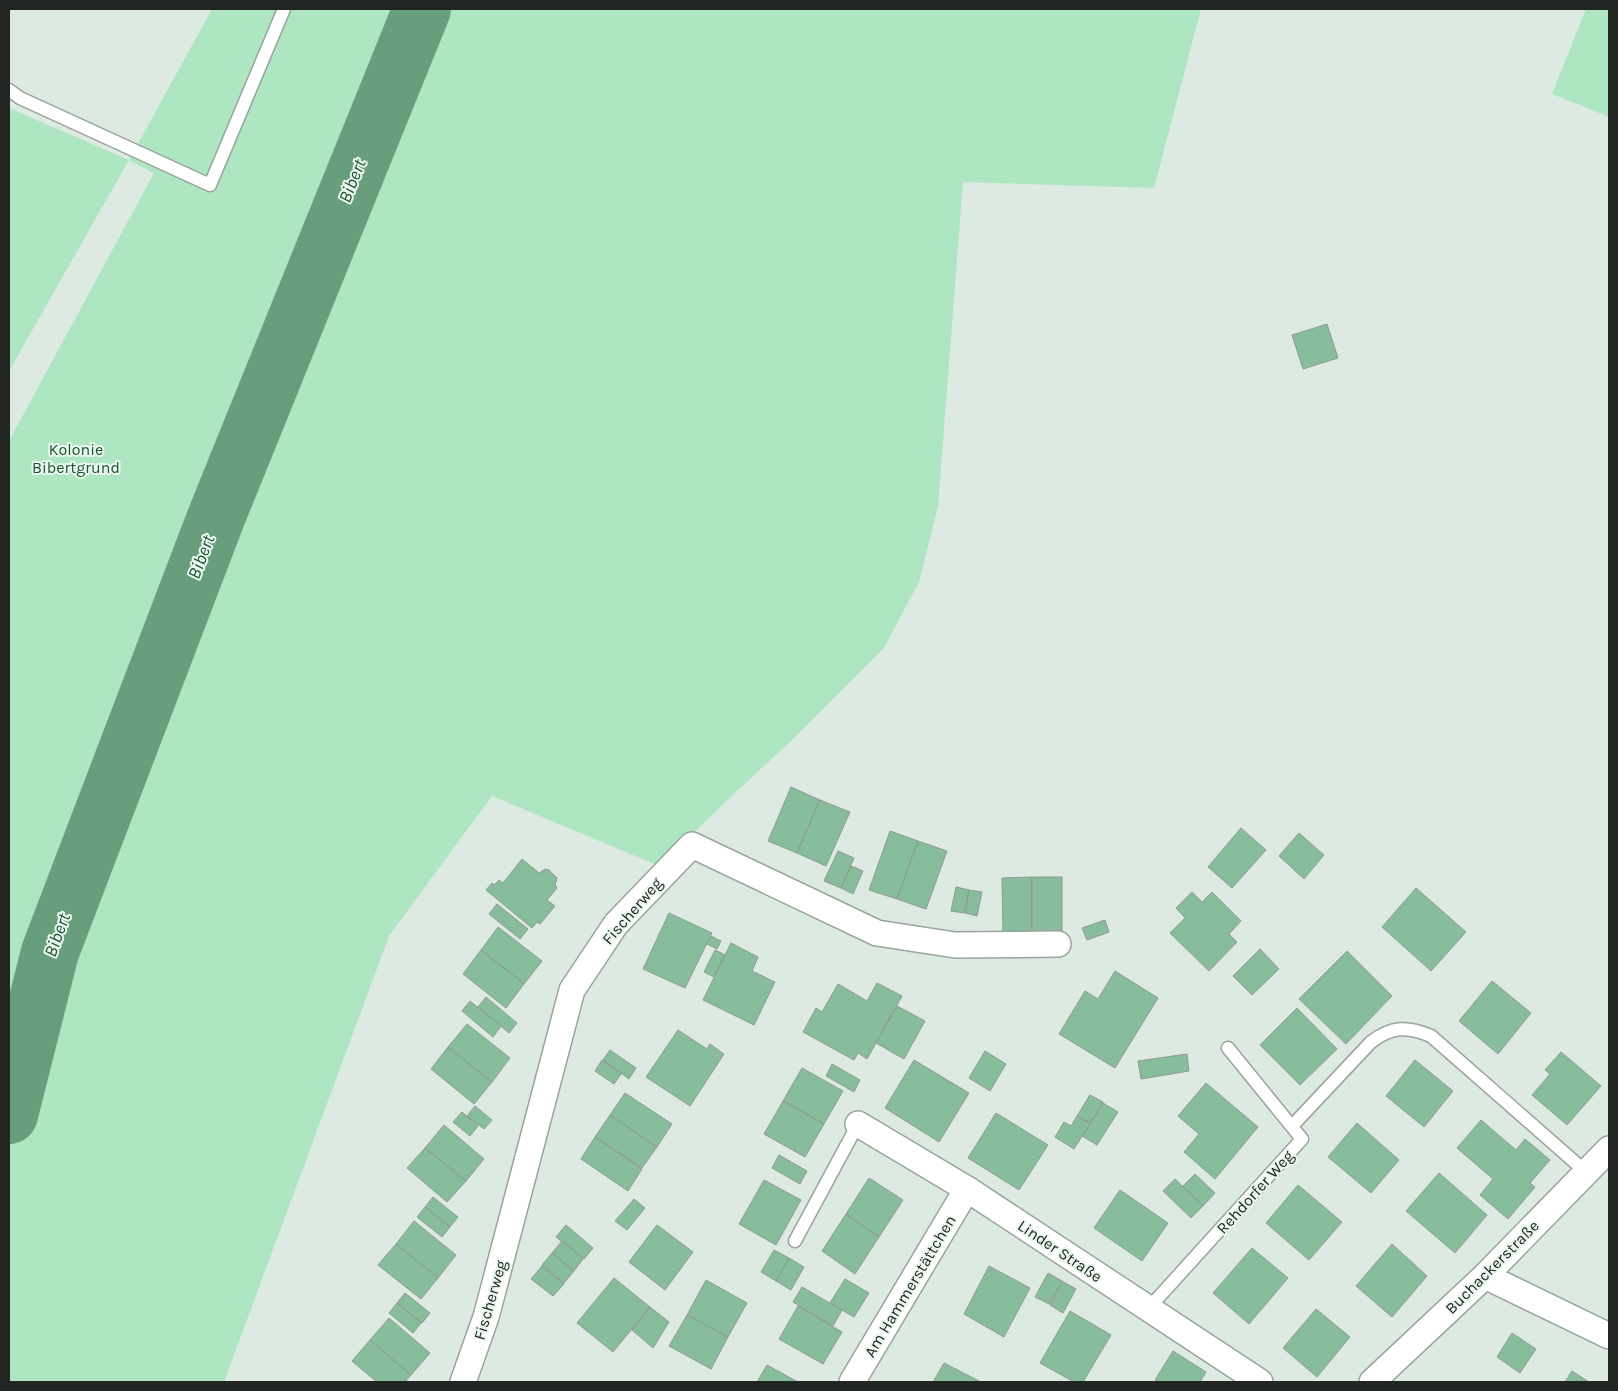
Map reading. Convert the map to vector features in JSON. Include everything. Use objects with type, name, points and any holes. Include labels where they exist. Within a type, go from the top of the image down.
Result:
[{"type":"street","name":"Fischerweg","points":[[463,1382],[486,1317],[572,990],[616,924],[692,845],[877,933],[954,946],[1058,944]]},
{"type":"street","name":"Linder Straße","points":[[858,1124],[968,1189],[1260,1382]]},
{"type":"street","name":"Buchackerstraße","points":[[1372,1382],[1485,1276],[1609,1149]]},
{"type":"street","name":"Am Hammerstättchen","points":[[852,1382],[968,1189]]},
{"type":"street","points":[[1485,1276],[1609,1336]]},
{"type":"lane","points":[[9,90],[20,98],[210,185],[284,9]]},
{"type":"lane","points":[[1292,1126],[1382,1033],[1406,1028],[1431,1036],[1586,1172]]},
{"type":"lane","name":"Rehdorfer Weg","points":[[1148,1309],[1302,1139],[1228,1048]]},
{"type":"lane","points":[[795,1241],[858,1124]]},
{"type":"green space","name":"Kolonie Bibertgrund","points":[[212,9],[1201,9],[1154,188],[963,182],[938,506],[919,582],[884,648],[791,741],[659,866],[492,796],[389,936],[224,1382],[9,1382],[9,441],[154,173],[129,160]]},
{"type":"green space","points":[[1586,9],[1609,9],[1609,117],[1552,94]]},
{"type":"green space","points":[[9,108],[129,160],[9,371]]},
{"type":"building","points":[[1327,324],[1338,358],[1303,369],[1292,335]]},
{"type":"building","points":[[791,787],[820,800],[797,853],[768,841]]},
{"type":"building","points":[[820,800],[850,812],[826,866],[797,853]]},
{"type":"building","points":[[1241,828],[1266,850],[1232,888],[1208,867]]},
{"type":"building","points":[[890,831],[918,841],[897,899],[869,890]]},
{"type":"building","points":[[1299,833],[1324,855],[1304,879],[1279,856]]},
{"type":"building","points":[[918,841],[947,851],[926,909],[897,899]]},
{"type":"building","points":[[838,851],[854,858],[841,888],[824,881]]},
{"type":"building","points":[[522,859],[539,873],[545,869],[549,870],[557,878],[555,885],[557,888],[547,900],[555,906],[540,924],[537,922],[532,928],[486,890],[492,883],[494,885],[499,880],[503,883]]},
{"type":"building","points":[[851,866],[863,871],[853,894],[841,888]]},
{"type":"building","points":[[1032,877],[1032,932],[1003,932],[1002,878]]},
{"type":"building","points":[[1032,877],[1062,877],[1062,931],[1032,932]]},
{"type":"building","points":[[956,887],[969,890],[964,913],[951,911]]},
{"type":"building","points":[[1416,888],[1466,932],[1431,971],[1382,927]]},
{"type":"building","points":[[969,890],[982,892],[977,916],[965,913]]},
{"type":"building","points":[[1192,892],[1202,902],[1212,892],[1241,921],[1229,934],[1237,942],[1209,971],[1170,933],[1185,918],[1176,908]]},
{"type":"building","points":[[497,904],[528,929],[520,939],[489,914]]},
{"type":"building","points":[[669,913],[712,933],[685,988],[643,969]]},
{"type":"building","points":[[1105,920],[1109,932],[1087,940],[1082,928]]},
{"type":"building","points":[[498,927],[542,961],[524,984],[481,950]]},
{"type":"building","points":[[711,936],[721,941],[717,949],[707,944]]},
{"type":"building","points":[[731,943],[758,957],[752,971],[775,982],[754,1025],[703,1000]]},
{"type":"building","points":[[1260,949],[1279,969],[1252,995],[1233,976]]},
{"type":"building","points":[[481,950],[524,984],[506,1008],[463,974]]},
{"type":"building","points":[[715,950],[725,955],[714,977],[704,972]]},
{"type":"building","points":[[1347,951],[1392,996],[1346,1044],[1299,999]]},
{"type":"building","points":[[1115,971],[1158,998],[1115,1068],[1059,1034],[1085,991],[1098,999]]},
{"type":"building","points":[[1492,981],[1531,1013],[1498,1054],[1459,1021]]},
{"type":"building","points":[[877,983],[902,996],[867,1059],[858,1053],[854,1060],[803,1032],[816,1008],[822,1012],[838,984],[867,1001]]},
{"type":"building","points":[[486,997],[517,1023],[509,1033],[478,1007]]},
{"type":"building","points":[[470,1001],[501,1026],[493,1037],[462,1011]]},
{"type":"building","points":[[897,1006],[925,1021],[904,1059],[876,1043]]},
{"type":"building","points":[[1297,1008],[1337,1049],[1300,1085],[1260,1045]]},
{"type":"building","points":[[467,1024],[510,1058],[492,1082],[448,1047]]},
{"type":"building","points":[[678,1030],[707,1049],[710,1044],[724,1054],[690,1106],[646,1077]]},
{"type":"building","points":[[448,1047],[492,1082],[474,1104],[431,1069]]},
{"type":"building","points":[[610,1050],[636,1068],[629,1079],[603,1060]]},
{"type":"building","points":[[985,1051],[1006,1064],[990,1091],[969,1078]]},
{"type":"building","points":[[1561,1052],[1601,1086],[1567,1125],[1532,1095],[1550,1074],[1545,1070]]},
{"type":"building","points":[[1187,1054],[1189,1071],[1141,1079],[1138,1061]]},
{"type":"building","points":[[602,1060],[621,1074],[614,1084],[595,1071]]},
{"type":"building","points":[[914,1060],[969,1093],[939,1142],[885,1108]]},
{"type":"building","points":[[1415,1060],[1453,1091],[1424,1127],[1386,1096]]},
{"type":"building","points":[[832,1064],[860,1080],[854,1092],[826,1076]]},
{"type":"building","points":[[802,1068],[843,1091],[824,1124],[783,1101]]},
{"type":"building","points":[[1206,1083],[1258,1127],[1215,1179],[1184,1152],[1199,1134],[1178,1116]]},
{"type":"building","points":[[625,1093],[672,1124],[657,1147],[610,1115]]},
{"type":"building","points":[[1090,1095],[1103,1102],[1090,1123],[1077,1116]]},
{"type":"building","points":[[783,1101],[824,1124],[805,1157],[764,1134]]},
{"type":"building","points":[[1103,1103],[1118,1112],[1097,1145],[1082,1136]]},
{"type":"building","points":[[475,1106],[492,1120],[484,1129],[467,1116]]},
{"type":"building","points":[[462,1112],[478,1126],[470,1136],[453,1122]]},
{"type":"building","points":[[996,1113],[1048,1145],[1019,1190],[968,1158]]},
{"type":"building","points":[[610,1115],[657,1147],[642,1168],[595,1137]]},
{"type":"building","points":[[1077,1116],[1090,1124],[1074,1149],[1055,1137],[1064,1122],[1071,1126]]},
{"type":"building","points":[[1481,1120],[1516,1150],[1525,1139],[1550,1160],[1530,1183],[1535,1187],[1508,1219],[1480,1195],[1493,1179],[1457,1148]]},
{"type":"building","points":[[1357,1123],[1399,1160],[1371,1193],[1328,1157]]},
{"type":"building","points":[[444,1125],[484,1159],[466,1181],[425,1148]]},
{"type":"building","points":[[595,1137],[642,1169],[628,1191],[581,1159]]},
{"type":"building","points":[[425,1148],[466,1181],[447,1202],[407,1168]]},
{"type":"building","points":[[779,1155],[807,1171],[800,1184],[772,1168]]},
{"type":"building","points":[[1439,1173],[1487,1215],[1455,1253],[1406,1211]]},
{"type":"building","points":[[1195,1174],[1215,1193],[1203,1206],[1183,1186]]},
{"type":"building","points":[[869,1178],[903,1200],[879,1237],[846,1214]]},
{"type":"building","points":[[1175,1179],[1203,1206],[1191,1218],[1163,1191]]},
{"type":"building","points":[[764,1180],[801,1200],[776,1245],[739,1224]]},
{"type":"building","points":[[1298,1185],[1342,1222],[1309,1260],[1266,1223]]},
{"type":"building","points":[[1120,1190],[1168,1223],[1142,1261],[1094,1228]]},
{"type":"building","points":[[433,1197],[458,1217],[450,1227],[425,1207]]},
{"type":"building","points":[[634,1199],[645,1208],[627,1230],[615,1221]]},
{"type":"building","points":[[425,1207],[450,1227],[442,1237],[417,1217]]},
{"type":"building","points":[[846,1214],[879,1237],[855,1274],[822,1251]]},
{"type":"building","points":[[414,1221],[456,1255],[438,1278],[396,1244]]},
{"type":"building","points":[[566,1225],[593,1248],[584,1259],[556,1237]]},
{"type":"building","points":[[657,1225],[693,1252],[665,1290],[629,1262]]},
{"type":"building","points":[[562,1241],[583,1259],[574,1271],[552,1253]]},
{"type":"building","points":[[396,1244],[438,1278],[421,1299],[378,1265]]},
{"type":"building","points":[[1392,1244],[1427,1276],[1392,1317],[1356,1286]]},
{"type":"building","points":[[1252,1248],[1288,1278],[1249,1324],[1213,1293]]},
{"type":"building","points":[[774,1250],[789,1258],[776,1281],[761,1272]]},
{"type":"building","points":[[552,1253],[574,1271],[564,1283],[542,1265]]},
{"type":"building","points":[[789,1258],[804,1267],[791,1290],[776,1281]]},
{"type":"building","points":[[542,1266],[564,1284],[553,1296],[531,1279]]},
{"type":"building","points":[[989,1266],[1030,1288],[1004,1337],[964,1314]]},
{"type":"building","points":[[1048,1273],[1062,1281],[1049,1304],[1035,1297]]},
{"type":"building","points":[[614,1278],[650,1307],[613,1352],[577,1323]]},
{"type":"building","points":[[845,1279],[869,1293],[854,1317],[830,1303]]},
{"type":"building","points":[[706,1280],[747,1303],[728,1337],[687,1315]]},
{"type":"building","points":[[1062,1281],[1076,1289],[1063,1313],[1050,1305]]},
{"type":"building","points":[[802,1287],[842,1310],[833,1326],[793,1302]]},
{"type":"building","points":[[405,1293],[430,1313],[422,1323],[397,1303]]},
{"type":"building","points":[[397,1303],[421,1323],[413,1333],[389,1313]]},
{"type":"building","points":[[798,1306],[842,1332],[823,1364],[779,1339]]},
{"type":"building","points":[[650,1307],[669,1322],[653,1348],[632,1330]]},
{"type":"building","points":[[1316,1309],[1350,1337],[1317,1377],[1283,1348]]},
{"type":"building","points":[[1070,1311],[1111,1335],[1083,1382],[1074,1382],[1040,1363]]},
{"type":"building","points":[[687,1315],[728,1337],[711,1369],[669,1346]]},
{"type":"building","points":[[389,1318],[430,1353],[411,1375],[370,1340]]},
{"type":"building","points":[[1512,1333],[1536,1349],[1520,1373],[1497,1357]]},
{"type":"building","points":[[370,1340],[411,1375],[405,1382],[377,1382],[352,1361]]},
{"type":"building","points":[[1173,1351],[1206,1372],[1200,1382],[1159,1382],[1155,1380]]},
{"type":"building","points":[[944,1363],[981,1382],[933,1382]]},
{"type":"building","points":[[767,1365],[798,1382],[757,1382]]},
{"type":"building","points":[[1572,1371],[1589,1382],[1565,1382]]},
{"type":"waterway","name":"Bibert","points":[[9,1115],[50,952],[217,515],[422,9]]}]
